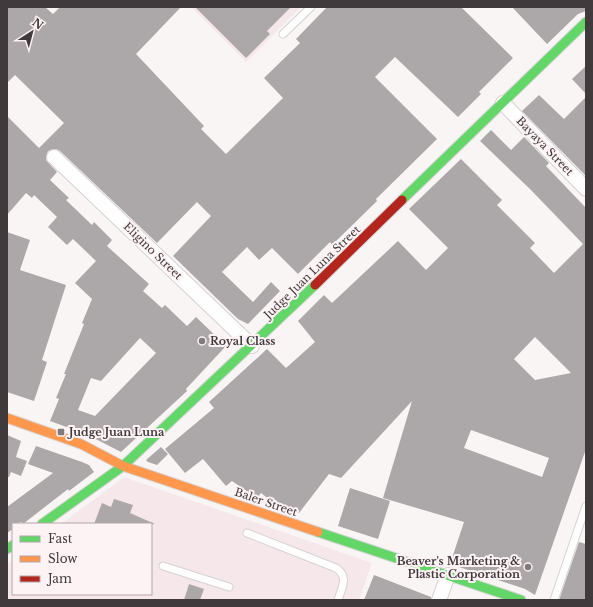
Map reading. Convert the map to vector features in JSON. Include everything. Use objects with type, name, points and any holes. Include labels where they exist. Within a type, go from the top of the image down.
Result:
[{"type":"street","name":"Judge Juan Luna Street","points":[[45,523],[55,519],[123,466],[252,346],[586,22]]},
{"type":"street","name":"Bayaya Street","points":[[503,103],[586,189]]},
{"type":"street","name":"Eligino Street","points":[[54,157],[252,346]]},
{"type":"street","name":"Baler Street","points":[[7,418],[81,444],[123,466],[253,515],[448,575],[521,600]]},
{"type":"street","points":[[439,600],[448,575]]},
{"type":"lane","points":[[283,34],[312,7]]},
{"type":"lane","points":[[554,600],[586,506]]},
{"type":"lane","points":[[247,532],[343,572],[345,580],[338,600]]},
{"type":"lane","points":[[163,566],[228,587]]},
{"type":"shaded area","points":[[191,7],[301,7],[246,62]]},
{"type":"shaded area","points":[[124,477],[372,563],[359,600],[7,600],[7,565],[12,561],[12,595],[152,595],[152,523],[62,523]]},
{"type":"building","points":[[7,7],[45,7],[53,14],[60,7],[181,7],[136,54],[204,126],[201,129],[226,154],[283,98],[264,78],[300,43],[296,39],[327,7],[461,7],[513,58],[479,92],[481,94],[458,117],[395,57],[375,77],[437,139],[332,245],[330,242],[298,274],[272,248],[259,260],[247,247],[222,272],[253,302],[271,282],[280,291],[248,324],[238,319],[173,256],[211,216],[197,202],[157,243],[60,151],[56,149],[48,151],[46,160],[57,172],[50,180],[69,198],[66,200],[92,225],[94,222],[112,240],[107,246],[149,284],[143,291],[162,308],[165,305],[187,326],[196,317],[226,346],[186,389],[187,391],[121,452],[86,434],[50,421],[59,399],[56,398],[66,374],[64,374],[84,324],[82,323],[92,299],[75,283],[96,261],[73,239],[67,245],[48,227],[57,217],[34,195],[32,198],[26,193],[7,215],[7,116],[39,148],[64,123],[15,75],[7,83]],"holes":[[[140,338],[156,353],[95,416],[78,410],[91,378],[101,381]]]},
{"type":"building","points":[[195,7],[291,7],[267,31],[270,34],[246,58]]},
{"type":"building","points":[[512,7],[586,7],[586,11],[578,14],[547,44]]},
{"type":"building","points":[[586,66],[586,94],[572,79]]},
{"type":"building","points":[[539,95],[564,119],[586,97],[586,176],[522,111]]},
{"type":"building","points":[[491,130],[511,150],[524,137],[549,163],[546,166],[586,208],[586,449],[535,595],[525,589],[450,564],[464,522],[383,498],[412,401],[341,478],[329,474],[299,513],[290,508],[289,510],[278,506],[261,493],[257,498],[232,481],[226,486],[203,459],[185,473],[165,449],[214,408],[209,402],[267,349],[286,368],[315,342],[298,321],[324,295],[332,303],[398,241],[426,270],[448,248],[409,209],[461,159],[502,200],[497,205],[535,243],[530,248],[554,273],[583,244],[531,190],[480,141]],"holes":[[[535,337],[571,373],[535,380],[514,359]],[[471,430],[549,458],[542,477],[464,448]]]},
{"type":"building","points":[[7,232],[30,240],[20,270],[66,285],[42,360],[47,362],[34,401],[7,392]]},
{"type":"building","points":[[7,435],[21,441],[16,457],[27,461],[21,476],[11,472],[9,477],[7,477]]},
{"type":"building","points":[[36,446],[89,465],[94,472],[69,491],[68,489],[24,523],[12,523],[12,530],[7,533],[7,507],[53,473],[28,464]]},
{"type":"building","points":[[161,447],[168,454],[157,465],[146,460]]},
{"type":"building","points":[[350,488],[390,501],[378,539],[338,526]]},
{"type":"building","points":[[114,499],[133,505],[130,513],[155,524],[94,523],[102,503],[111,507]]},
{"type":"building","points":[[579,542],[586,544],[586,600],[559,600]]},
{"type":"building","points":[[374,575],[431,597],[431,600],[364,600]]},
{"type":"building","points":[[189,584],[204,589],[200,600],[184,600]]},
{"type":"traffic: fast","points":[[402,200],[586,22]]},
{"type":"traffic: fast","points":[[43,523],[123,466],[315,285]]},
{"type":"traffic: fast","points":[[318,532],[521,600]]},
{"type":"traffic: fast","points":[[7,549],[12,546]]},
{"type":"traffic: slow","points":[[7,418],[81,444],[123,466],[318,532]]},
{"type":"traffic: jam","points":[[315,285],[402,200]]},
{"type":"place","name":"Royal Class","points":[[202,341]]},
{"type":"place","name":"Judge Juan Luna","points":[[61,432]]},
{"type":"place","name":"Beaver's Marketing & Plastic Corporation","points":[[528,567]]}]
